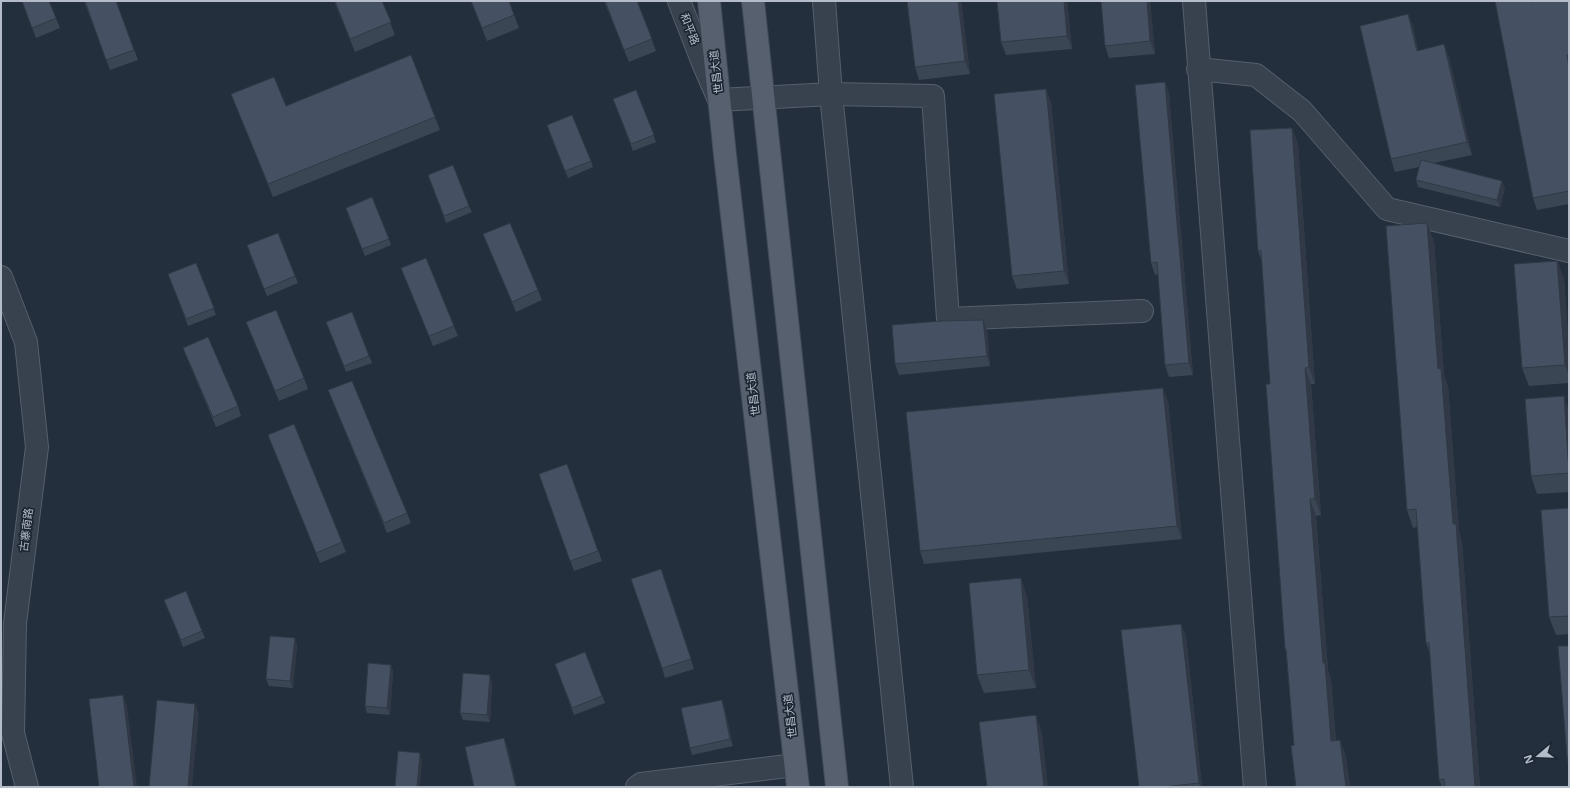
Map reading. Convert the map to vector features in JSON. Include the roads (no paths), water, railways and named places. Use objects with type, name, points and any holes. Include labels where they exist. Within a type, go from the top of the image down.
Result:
[{"type":"main road","name":"世昌大道","points":[[708,1],[798,787]]},
{"type":"main road","points":[[753,1],[837,787]]},
{"type":"street","name":"和平路","points":[[679,1],[719,100]]},
{"type":"street","points":[[824,1],[831,94],[902,787]]},
{"type":"street","points":[[1194,1],[1198,69],[1255,787]]},
{"type":"street","points":[[1198,69],[1256,76],[1302,111],[1387,209],[1569,251]]},
{"type":"street","points":[[719,100],[831,94],[933,96],[948,319],[1142,311]]},
{"type":"street","name":"古寨南路","points":[[1,277],[26,342],[37,447],[14,623],[13,732],[27,787]]},
{"type":"street","points":[[637,787],[641,784],[796,764]]}]
